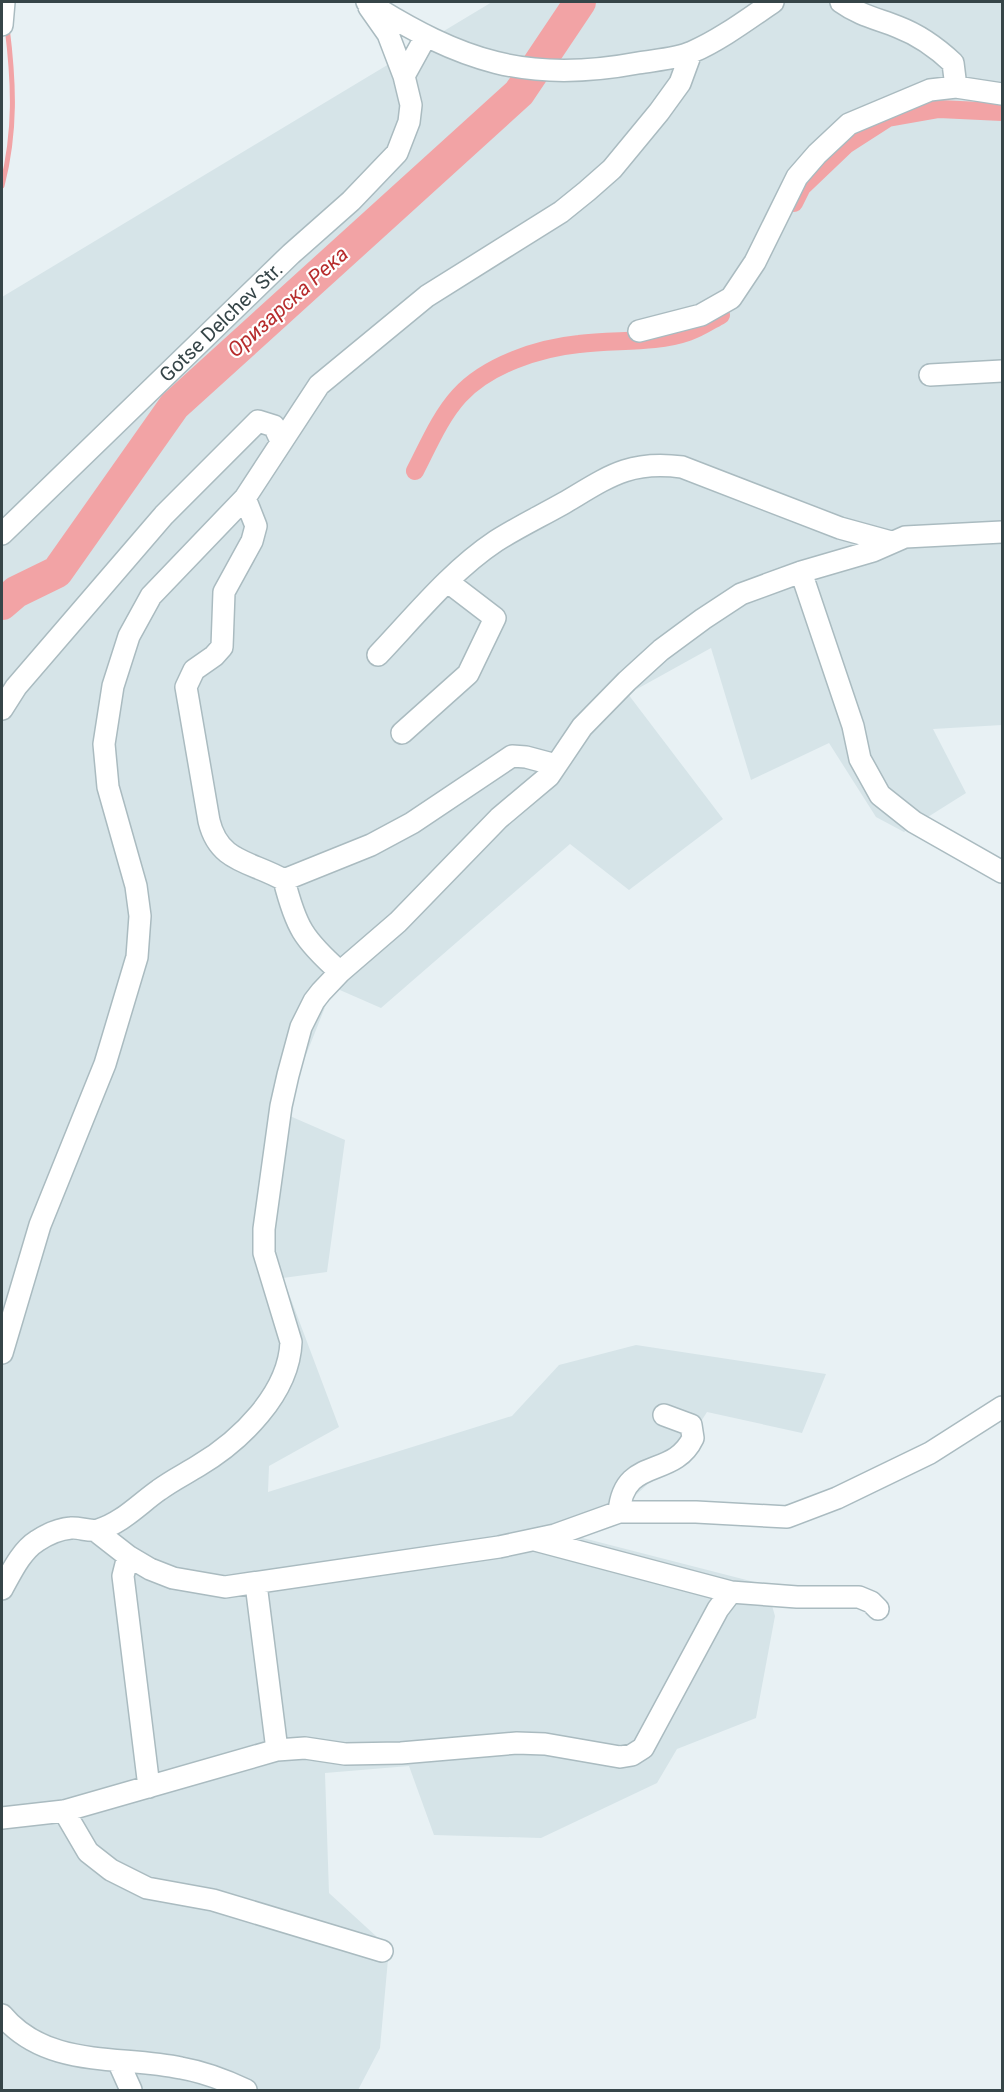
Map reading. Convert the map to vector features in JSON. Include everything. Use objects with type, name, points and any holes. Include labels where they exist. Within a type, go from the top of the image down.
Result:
[{"type":"street","points":[[2,25],[4,2]]},
{"type":"street","points":[[366,2],[438,42],[477,59],[563,73],[607,69],[691,53],[773,2]]},
{"type":"street","points":[[366,2],[388,34],[407,85]]},
{"type":"street","points":[[841,2],[864,15],[900,27],[934,46],[953,63],[956,87]]},
{"type":"street","points":[[407,85],[438,42]]},
{"type":"street","points":[[2,1353],[40,1225],[105,1064],[137,957],[140,916],[136,886],[108,787],[104,744],[113,686],[129,636],[151,596],[245,498],[319,386],[428,296],[561,212],[612,168],[680,83],[691,53]]},
{"type":"street","name":"Gotse Delchev Str.","points":[[2,534],[291,254],[351,201],[397,153],[409,122],[407,85]]},
{"type":"street","points":[[639,331],[701,315],[731,298],[755,262],[796,177],[849,124],[930,90],[956,87],[1002,94]]},
{"type":"street","points":[[930,375],[1002,371]]},
{"type":"street","points":[[2,709],[16,687],[164,514],[258,421],[274,426],[281,441]]},
{"type":"street","points":[[378,655],[448,582],[495,542],[611,476],[633,466],[682,467],[840,528],[891,542]]},
{"type":"street","points":[[245,498],[255,526],[252,541],[224,592],[222,647],[214,656],[194,670],[186,687],[213,837],[229,855],[284,880],[371,844],[412,823],[512,756],[526,757],[556,765]]},
{"type":"street","points":[[96,1530],[125,1516],[156,1492],[199,1466],[234,1439],[256,1418],[283,1376],[291,1355],[291,1342],[264,1253],[264,1229],[281,1106],[301,1027],[314,1001],[340,972],[398,922],[499,818],[549,777],[582,727],[661,650],[741,594],[801,572],[873,551],[891,542],[924,534],[1002,532]]},
{"type":"street","points":[[801,572],[853,726],[861,759],[880,795],[914,822],[1002,872]]},
{"type":"street","points":[[402,733],[468,674],[495,618],[448,582]]},
{"type":"street","points":[[284,880],[290,904],[307,941],[340,972]]},
{"type":"street","points":[[2,1589],[34,1542],[48,1534],[71,1527],[96,1530],[128,1556],[173,1578],[225,1587],[469,1553],[534,1540],[619,1512],[696,1512],[786,1517],[837,1498],[930,1453],[1002,1407]]},
{"type":"street","points":[[619,1512],[625,1485],[638,1475],[683,1456],[693,1438],[691,1425],[664,1415]]},
{"type":"street","points":[[534,1540],[731,1592],[859,1598],[871,1602],[878,1609]]},
{"type":"street","points":[[128,1556],[123,1576],[149,1787]]},
{"type":"street","points":[[256,1584],[277,1750]]},
{"type":"street","points":[[2,1818],[64,1811],[277,1750],[305,1748],[345,1754],[401,1753],[517,1743],[545,1744],[620,1757],[632,1755],[643,1748],[718,1609],[731,1592]]},
{"type":"street","points":[[64,1811],[88,1852],[111,1870],[147,1888],[213,1900],[382,1951]]},
{"type":"street","points":[[2,2015],[10,2026],[42,2045],[72,2056],[180,2067],[224,2079],[246,2091]]},
{"type":"street","points":[[118,2061],[131,2091]]},
{"type":"shaded area","points":[[492,2],[1002,2],[1002,725],[933,729],[966,793],[904,832],[876,817],[829,743],[751,780],[711,648],[628,694],[723,819],[629,890],[570,844],[381,1008],[333,987],[283,1113],[345,1140],[327,1272],[283,1278],[339,1427],[269,1466],[268,1492],[512,1416],[559,1365],[636,1345],[826,1374],[802,1433],[707,1412],[681,1453],[637,1494],[579,1537],[766,1585],[775,1616],[756,1718],[677,1749],[657,1783],[541,1838],[434,1835],[409,1766],[325,1773],[329,1893],[389,1948],[380,2048],[358,2090],[2,2090],[2,297]]},
{"type":"waterway","name":"Оризарска Река","points":[[2,604],[16,592],[57,572],[174,406],[519,93],[580,2]]},
{"type":"waterway","points":[[2,186],[12,126],[11,68],[7,27]]},
{"type":"waterway","points":[[794,203],[802,187],[846,145],[888,118],[939,109],[1002,112]]},
{"type":"waterway","points":[[415,471],[452,404],[471,385],[499,367],[531,354],[564,346],[675,336],[697,328],[721,315]]}]
